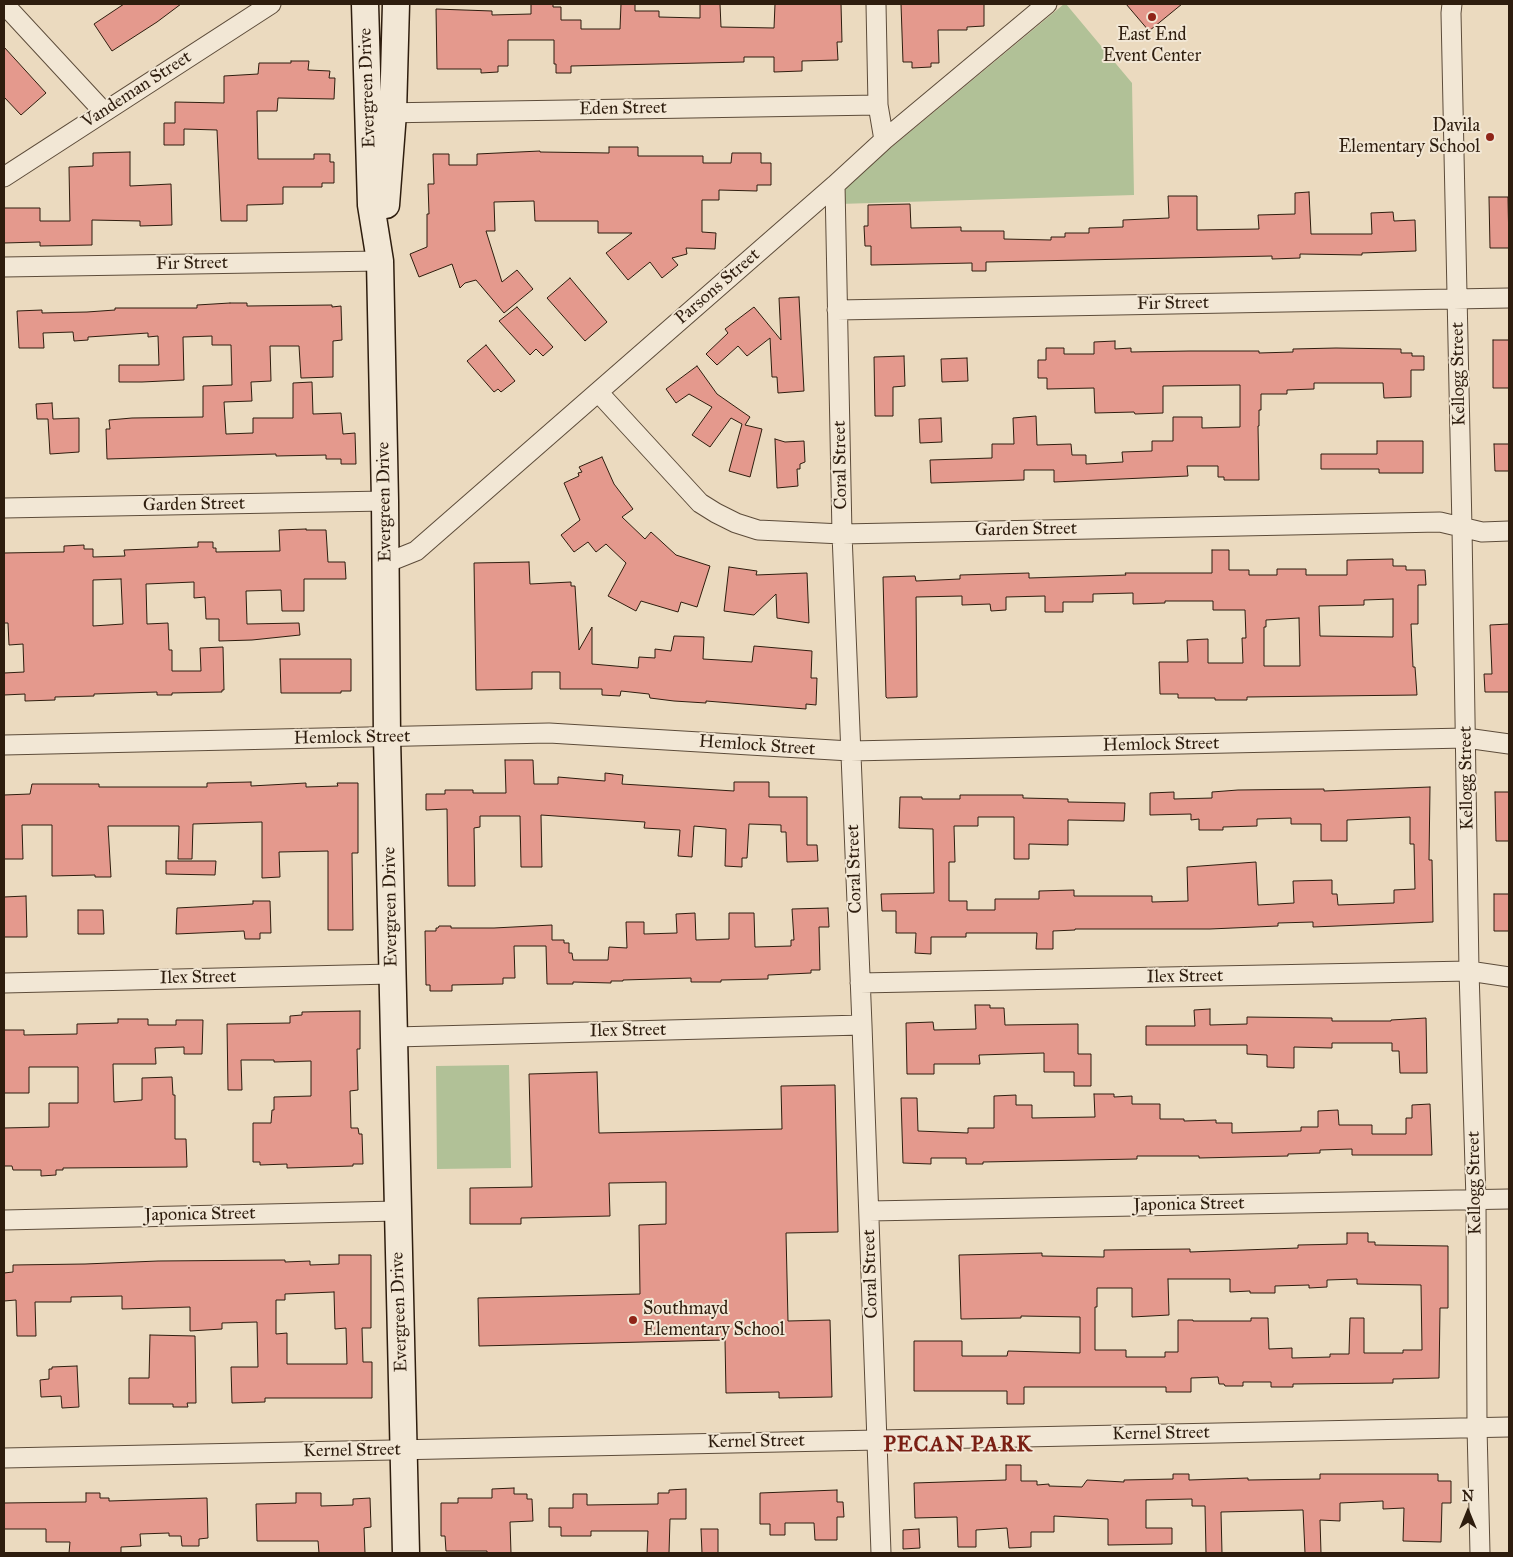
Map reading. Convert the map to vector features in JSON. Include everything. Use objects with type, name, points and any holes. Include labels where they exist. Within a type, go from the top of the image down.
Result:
[{"type":"street","points":[[4,4],[103,111]]},
{"type":"street","name":"Evergreen Drive","points":[[366,4],[381,113]]},
{"type":"street","name":"Evergreen Drive","points":[[396,4],[371,205],[380,261],[386,563],[387,737],[406,1553]]},
{"type":"street","points":[[876,4],[878,105],[884,140]]},
{"type":"street","name":"Parsons Street","points":[[386,563],[416,551],[884,140],[1047,4]]},
{"type":"street","name":"Kellogg Street","points":[[1452,4],[1469,971],[1476,1200],[1477,1428],[1480,1553]]},
{"type":"street","name":"Vandeman Street","points":[[4,177],[266,5]]},
{"type":"street","name":"Eden Street","points":[[381,113],[878,105]]},
{"type":"street","name":"Coral Street","points":[[835,185],[842,534],[881,1553]]},
{"type":"street","name":"Fir Street","points":[[4,267],[380,261]]},
{"type":"street","name":"Fir Street","points":[[837,310],[1509,298]]},
{"type":"street","name":"Garden Street","points":[[598,392],[700,503],[716,514],[758,530],[842,534],[1440,522],[1482,532],[1509,531]]},
{"type":"street","name":"Garden Street","points":[[4,508],[385,502]]},
{"type":"street","name":"Hemlock Street","points":[[4,745],[549,733],[850,751],[1466,738],[1509,744]]},
{"type":"street","name":"Ilex Street","points":[[860,983],[1469,971],[1509,978]]},
{"type":"street","name":"Ilex Street","points":[[4,983],[392,974]]},
{"type":"street","name":"Ilex Street","points":[[394,1037],[862,1025]]},
{"type":"street","name":"Japonica Street","points":[[869,1211],[1509,1199]]},
{"type":"street","name":"Japonica Street","points":[[4,1220],[397,1211]]},
{"type":"street","name":"Kernel Street","points":[[4,1458],[1509,1427]]},
{"type":"green space","points":[[1066,4],[1132,83],[1134,195],[839,204],[840,198],[847,186],[857,176]]},
{"type":"green space","points":[[509,1065],[511,1168],[437,1169],[436,1066]]},
{"type":"building","points":[[124,4],[181,4],[112,51],[94,24]]},
{"type":"building","points":[[531,4],[553,4],[553,7],[561,7],[561,20],[581,20],[581,29],[620,29],[621,4],[635,4],[635,11],[659,11],[659,17],[700,18],[700,4],[720,4],[721,27],[774,28],[775,4],[841,4],[842,42],[837,42],[838,60],[802,61],[802,71],[774,72],[774,57],[744,57],[744,62],[571,66],[571,73],[556,73],[554,40],[508,40],[508,66],[498,66],[498,72],[481,73],[481,69],[437,69],[436,9],[492,11],[492,15],[531,14]]},
{"type":"building","points":[[901,4],[984,4],[984,26],[967,27],[967,30],[938,30],[939,63],[931,63],[931,67],[912,68],[912,62],[903,62]]},
{"type":"building","name":"East End Event Center","points":[[1126,4],[1182,4],[1149,31]]},
{"type":"building","points":[[4,47],[46,93],[21,115],[4,97]]},
{"type":"building","points":[[291,61],[309,61],[308,70],[330,71],[329,78],[335,78],[334,99],[278,98],[277,111],[257,111],[258,159],[314,159],[314,154],[330,154],[330,162],[334,162],[334,183],[322,183],[322,187],[283,187],[283,204],[247,205],[247,221],[221,221],[217,130],[184,129],[184,145],[164,145],[164,123],[175,123],[175,102],[224,103],[224,76],[258,74],[259,63],[291,63]]},
{"type":"building","points":[[609,147],[638,147],[638,156],[703,156],[703,163],[731,163],[732,153],[761,153],[761,163],[771,163],[771,185],[757,185],[757,191],[719,190],[719,200],[702,200],[702,232],[716,233],[715,249],[686,248],[687,254],[672,258],[678,265],[662,278],[650,262],[628,280],[606,253],[632,233],[598,233],[598,221],[535,221],[534,201],[494,202],[495,231],[486,231],[502,282],[517,270],[533,289],[504,313],[476,280],[465,283],[460,288],[452,264],[419,277],[410,254],[427,247],[428,184],[434,184],[433,154],[449,154],[449,165],[477,165],[477,154],[540,151],[609,153]]},
{"type":"building","points":[[130,152],[130,186],[171,184],[172,225],[140,226],[140,221],[92,220],[92,245],[40,246],[40,242],[4,243],[4,208],[40,208],[40,221],[70,221],[69,167],[93,166],[93,153]]},
{"type":"building","points":[[1309,192],[1311,234],[1372,234],[1371,213],[1393,212],[1394,221],[1415,220],[1416,251],[1362,253],[1362,255],[1300,254],[1300,258],[1272,259],[1272,256],[986,262],[986,271],[972,271],[972,263],[871,265],[871,246],[865,246],[864,226],[868,226],[868,205],[910,204],[911,228],[961,227],[961,231],[1004,231],[1004,239],[1051,240],[1051,237],[1065,237],[1065,233],[1089,233],[1089,228],[1123,227],[1123,220],[1169,218],[1168,196],[1197,196],[1197,230],[1259,229],[1258,215],[1295,214],[1295,193]]},
{"type":"building","points":[[1489,197],[1508,197],[1509,248],[1490,248]]},
{"type":"building","points":[[570,278],[607,322],[585,341],[547,298]]},
{"type":"building","points":[[799,297],[804,391],[778,393],[777,377],[772,377],[770,338],[747,356],[738,346],[717,365],[706,354],[728,333],[725,329],[754,307],[781,340],[779,298]]},
{"type":"building","points":[[247,303],[247,306],[341,306],[342,340],[333,341],[333,377],[301,378],[299,346],[270,346],[271,381],[251,382],[252,401],[224,402],[226,434],[253,433],[253,418],[293,418],[293,383],[312,382],[313,414],[341,413],[343,434],[355,433],[356,464],[341,464],[341,459],[326,459],[326,455],[276,456],[276,454],[107,459],[106,429],[110,429],[109,420],[203,417],[203,386],[232,385],[231,345],[212,345],[212,336],[183,337],[184,380],[142,382],[119,382],[119,365],[159,365],[158,336],[148,337],[148,333],[88,337],[88,340],[74,341],[73,332],[43,333],[44,348],[19,348],[17,311],[42,310],[42,313],[87,312],[115,310],[115,308],[197,308],[197,305]]},
{"type":"building","points":[[517,307],[553,347],[543,356],[536,349],[530,355],[499,321]]},
{"type":"building","points":[[1493,340],[1509,340],[1509,388],[1493,388]]},
{"type":"building","points":[[1115,341],[1115,349],[1131,348],[1131,352],[1259,351],[1259,353],[1293,352],[1293,349],[1401,349],[1401,353],[1412,353],[1412,356],[1424,356],[1424,370],[1411,370],[1411,397],[1384,398],[1383,383],[1314,383],[1314,389],[1287,390],[1287,394],[1261,394],[1258,426],[1259,480],[1224,480],[1224,477],[1218,477],[1218,466],[1187,466],[1188,476],[1054,482],[1054,470],[1024,470],[1024,480],[931,483],[930,460],[992,458],[992,444],[1014,444],[1013,418],[1036,416],[1037,445],[1071,444],[1072,455],[1086,455],[1086,464],[1123,462],[1122,452],[1152,451],[1152,441],[1173,441],[1173,417],[1202,417],[1202,428],[1240,427],[1240,385],[1163,386],[1163,413],[1095,413],[1094,388],[1047,389],[1047,378],[1038,378],[1038,360],[1046,360],[1046,348],[1064,348],[1064,354],[1094,354],[1094,342]]},
{"type":"building","points":[[486,345],[515,381],[501,392],[498,389],[494,392],[467,361]]},
{"type":"building","points":[[904,356],[905,386],[893,387],[893,416],[875,416],[874,357]]},
{"type":"building","points":[[967,358],[968,381],[942,382],[941,359]]},
{"type":"building","points":[[697,366],[717,394],[750,417],[745,425],[762,429],[750,477],[729,471],[742,424],[731,418],[710,447],[692,435],[712,407],[689,394],[676,403],[666,389]]},
{"type":"building","points":[[52,403],[53,419],[79,418],[79,452],[50,454],[48,419],[37,419],[36,404]]},
{"type":"building","points":[[941,418],[942,442],[920,443],[919,419]]},
{"type":"building","points":[[775,439],[785,442],[804,441],[805,462],[800,464],[800,469],[797,469],[798,486],[777,488]]},
{"type":"building","points":[[1377,441],[1423,441],[1423,473],[1379,473],[1379,469],[1321,469],[1321,454],[1377,454]]},
{"type":"building","points":[[1494,444],[1509,444],[1509,471],[1495,471]]},
{"type":"building","points":[[602,457],[614,484],[633,509],[622,517],[645,539],[651,532],[676,555],[710,566],[697,607],[681,602],[678,612],[641,601],[636,611],[608,596],[626,563],[606,544],[596,552],[588,542],[574,552],[561,535],[580,520],[564,483],[579,476],[578,473],[582,472],[579,467]]},
{"type":"building","points":[[279,530],[326,530],[328,562],[345,562],[346,579],[304,579],[304,611],[282,611],[281,590],[246,591],[247,624],[299,623],[300,635],[219,641],[219,619],[206,619],[205,597],[194,598],[194,582],[146,584],[147,624],[168,623],[169,650],[172,650],[172,671],[201,671],[200,648],[223,647],[224,690],[222,692],[172,693],[172,695],[157,695],[157,692],[94,694],[94,696],[55,697],[55,700],[25,701],[25,694],[4,695],[4,673],[24,672],[23,644],[9,645],[8,623],[4,623],[4,553],[64,552],[64,546],[84,545],[84,549],[93,549],[93,557],[125,556],[124,550],[198,547],[198,542],[213,542],[213,548],[216,548],[216,552],[280,551]],"holes":[[[121,579],[123,624],[93,626],[93,580]]]},
{"type":"building","points":[[1212,550],[1229,550],[1229,570],[1249,570],[1249,575],[1277,575],[1277,569],[1306,569],[1306,575],[1347,575],[1347,560],[1393,559],[1393,566],[1406,566],[1406,570],[1425,570],[1426,585],[1418,585],[1418,624],[1411,624],[1413,667],[1415,667],[1417,695],[1247,697],[1247,700],[1215,700],[1215,698],[1178,698],[1178,694],[1160,694],[1159,662],[1188,662],[1187,640],[1208,639],[1208,663],[1243,663],[1242,638],[1246,638],[1245,610],[1213,610],[1213,601],[1165,601],[1165,603],[1133,604],[1133,593],[1093,594],[1093,602],[1063,602],[1063,612],[1045,612],[1045,596],[1006,597],[1006,610],[991,611],[990,604],[962,605],[962,596],[916,597],[917,697],[886,697],[883,577],[915,576],[916,581],[960,579],[960,575],[1029,573],[1029,578],[1126,575],[1125,573],[1212,573]],"holes":[[[1393,599],[1393,637],[1320,636],[1319,606],[1364,605],[1364,600]],[[1299,618],[1300,666],[1264,666],[1264,627],[1266,627],[1266,620]]]},
{"type":"building","points":[[529,562],[530,584],[571,582],[571,586],[575,586],[579,650],[592,627],[592,664],[638,668],[639,657],[655,658],[655,649],[671,651],[674,636],[704,637],[703,659],[752,662],[754,646],[812,651],[811,678],[817,678],[816,705],[806,704],[806,709],[706,701],[706,703],[674,701],[650,698],[649,694],[621,691],[620,696],[602,695],[602,689],[560,689],[560,672],[532,672],[532,689],[476,690],[474,563]]},
{"type":"building","points":[[729,567],[757,571],[756,575],[807,573],[809,623],[777,618],[776,594],[754,615],[724,611]]},
{"type":"building","points":[[1509,624],[1509,692],[1485,692],[1484,674],[1492,674],[1490,625]]},
{"type":"building","points":[[280,659],[351,659],[351,691],[341,691],[341,693],[281,693]]},
{"type":"building","points":[[505,760],[533,760],[534,784],[558,784],[558,777],[605,781],[605,773],[623,775],[622,784],[734,791],[734,782],[769,782],[769,797],[807,797],[807,845],[817,845],[818,861],[787,862],[786,832],[781,832],[781,825],[749,824],[747,858],[742,858],[742,867],[725,866],[726,829],[694,826],[692,857],[678,856],[680,830],[644,828],[645,822],[541,815],[542,867],[521,867],[520,816],[480,816],[480,827],[474,828],[475,886],[448,886],[447,809],[426,810],[426,794],[445,794],[445,790],[473,790],[473,793],[506,793]]},
{"type":"building","points":[[251,782],[251,786],[306,783],[306,787],[338,786],[337,783],[358,783],[358,853],[352,853],[353,930],[328,930],[328,851],[279,852],[280,877],[262,878],[262,822],[193,824],[192,859],[178,859],[179,826],[108,826],[111,877],[95,877],[95,875],[52,876],[52,825],[22,825],[23,859],[4,859],[4,795],[30,794],[32,784],[99,784],[99,787],[207,787],[207,783]]},
{"type":"building","points":[[1430,787],[1429,860],[1432,860],[1433,922],[1313,927],[1313,922],[1278,923],[1278,926],[1210,929],[1075,929],[1053,931],[1053,949],[1036,949],[1037,933],[966,933],[966,937],[931,937],[931,954],[915,953],[916,933],[896,933],[896,911],[882,911],[881,894],[934,893],[933,829],[899,828],[900,797],[960,799],[960,795],[1023,795],[1023,798],[1068,799],[1068,802],[1125,803],[1124,821],[1068,820],[1068,845],[1029,844],[1029,859],[1014,859],[1014,817],[978,817],[978,826],[954,826],[955,862],[949,862],[949,901],[967,901],[967,910],[995,910],[995,899],[1039,899],[1039,891],[1074,890],[1074,896],[1152,896],[1152,902],[1188,901],[1187,867],[1256,862],[1258,905],[1294,903],[1293,881],[1332,880],[1332,894],[1337,894],[1338,905],[1394,903],[1394,890],[1415,889],[1414,844],[1410,844],[1410,817],[1347,820],[1347,841],[1321,841],[1321,824],[1291,824],[1291,818],[1257,819],[1257,826],[1223,827],[1223,830],[1199,830],[1199,819],[1191,820],[1191,814],[1150,815],[1150,793],[1174,792],[1174,799],[1212,798],[1212,792],[1238,790],[1324,789],[1324,791]]},
{"type":"building","points":[[1495,792],[1509,792],[1509,841],[1496,841]]},
{"type":"building","points":[[166,861],[216,861],[215,875],[166,874]]},
{"type":"building","points":[[1494,894],[1509,894],[1509,931],[1494,931]]},
{"type":"building","points":[[26,896],[27,937],[4,937],[4,897]]},
{"type":"building","points":[[253,901],[270,901],[271,933],[260,933],[260,939],[245,939],[244,931],[176,934],[177,908],[253,904]]},
{"type":"building","points":[[828,908],[829,927],[819,927],[820,970],[811,970],[811,973],[768,975],[768,979],[721,980],[721,982],[691,982],[691,978],[623,980],[611,981],[611,983],[573,982],[573,984],[547,984],[546,946],[514,946],[515,978],[503,978],[503,984],[452,985],[452,991],[430,991],[430,985],[426,985],[425,931],[436,931],[436,928],[439,926],[451,926],[451,928],[494,928],[552,925],[552,940],[564,940],[564,943],[569,943],[569,953],[572,953],[573,960],[608,960],[609,947],[627,948],[626,922],[644,922],[644,934],[677,933],[676,914],[695,913],[696,940],[729,939],[729,913],[754,913],[755,947],[791,946],[791,940],[794,940],[792,909]]},
{"type":"building","points":[[78,910],[103,910],[104,934],[78,934]]},
{"type":"building","points":[[975,1005],[990,1005],[990,1008],[1004,1008],[1005,1025],[1078,1024],[1078,1054],[1091,1054],[1091,1086],[1074,1086],[1074,1072],[1044,1072],[1044,1053],[979,1055],[980,1064],[934,1064],[934,1074],[907,1074],[906,1023],[933,1022],[934,1030],[976,1029]]},
{"type":"building","points":[[1210,1009],[1210,1025],[1247,1024],[1247,1017],[1332,1018],[1332,1021],[1391,1021],[1426,1018],[1427,1073],[1400,1073],[1399,1051],[1392,1051],[1392,1043],[1332,1043],[1332,1048],[1294,1047],[1294,1068],[1267,1067],[1267,1055],[1247,1054],[1247,1045],[1146,1045],[1146,1026],[1195,1026],[1194,1010]]},
{"type":"building","points":[[360,1011],[360,1049],[357,1049],[358,1090],[350,1091],[351,1128],[358,1128],[359,1134],[362,1134],[363,1164],[287,1168],[287,1164],[260,1165],[260,1162],[253,1162],[253,1123],[271,1123],[274,1097],[311,1096],[311,1061],[274,1062],[274,1060],[241,1060],[242,1090],[228,1090],[227,1024],[290,1023],[290,1016],[302,1015],[302,1012]]},
{"type":"building","points":[[118,1019],[148,1019],[148,1025],[176,1025],[176,1020],[203,1020],[202,1054],[184,1054],[184,1047],[155,1048],[156,1064],[113,1064],[114,1102],[142,1100],[142,1078],[172,1077],[173,1095],[175,1095],[175,1139],[186,1139],[187,1167],[63,1168],[63,1170],[56,1170],[56,1175],[41,1176],[41,1170],[13,1170],[12,1166],[4,1166],[4,1128],[49,1127],[49,1103],[78,1103],[78,1067],[29,1067],[29,1093],[4,1093],[4,1030],[24,1030],[24,1035],[77,1034],[77,1024],[118,1023]]},
{"type":"building","points":[[597,1072],[599,1133],[782,1129],[781,1086],[835,1085],[838,1232],[786,1233],[788,1321],[830,1320],[832,1397],[779,1398],[779,1392],[726,1393],[725,1340],[479,1346],[478,1298],[640,1294],[639,1225],[666,1224],[666,1182],[609,1183],[610,1216],[521,1218],[521,1224],[470,1224],[470,1188],[532,1187],[529,1074]]},
{"type":"building","points":[[1094,1094],[1114,1094],[1114,1097],[1132,1096],[1132,1104],[1160,1104],[1160,1119],[1184,1119],[1184,1121],[1216,1120],[1216,1123],[1232,1123],[1232,1133],[1301,1131],[1301,1127],[1318,1127],[1318,1111],[1338,1110],[1339,1125],[1372,1125],[1372,1134],[1406,1134],[1406,1118],[1412,1118],[1412,1105],[1430,1104],[1432,1155],[1352,1155],[1352,1149],[1320,1150],[1320,1153],[1288,1154],[1288,1156],[1199,1158],[1199,1156],[1137,1156],[1137,1159],[983,1162],[983,1164],[966,1164],[966,1158],[931,1158],[931,1164],[903,1163],[901,1098],[917,1098],[918,1131],[968,1133],[968,1128],[994,1128],[994,1096],[1016,1095],[1016,1105],[1032,1105],[1032,1118],[1095,1117]]},
{"type":"building","points":[[1347,1233],[1368,1233],[1368,1242],[1375,1242],[1375,1245],[1448,1246],[1448,1308],[1440,1308],[1439,1378],[1393,1379],[1393,1383],[1293,1384],[1293,1387],[1271,1387],[1271,1382],[1243,1382],[1243,1386],[1225,1386],[1224,1384],[1219,1384],[1218,1377],[1191,1378],[1191,1392],[1166,1392],[1166,1387],[1024,1387],[1024,1404],[1007,1404],[1007,1391],[914,1391],[914,1341],[962,1341],[962,1356],[1007,1356],[1008,1351],[1080,1353],[1080,1317],[1021,1316],[1021,1318],[961,1319],[959,1255],[1042,1253],[1042,1256],[1104,1257],[1104,1250],[1190,1249],[1190,1252],[1298,1248],[1298,1245],[1347,1244]],"holes":[[[1168,1279],[1230,1279],[1230,1292],[1250,1291],[1250,1293],[1275,1293],[1275,1286],[1309,1285],[1309,1288],[1327,1287],[1327,1280],[1357,1279],[1357,1284],[1421,1285],[1422,1350],[1403,1350],[1403,1353],[1364,1353],[1364,1318],[1350,1318],[1349,1354],[1330,1354],[1330,1357],[1292,1358],[1292,1348],[1269,1349],[1268,1318],[1251,1318],[1251,1321],[1178,1320],[1178,1352],[1165,1352],[1165,1357],[1126,1357],[1126,1350],[1095,1350],[1097,1288],[1132,1288],[1132,1317],[1169,1315]]]},
{"type":"building","points":[[339,1255],[371,1255],[371,1328],[362,1328],[363,1362],[372,1362],[372,1398],[265,1398],[265,1402],[232,1403],[231,1367],[258,1367],[257,1322],[222,1323],[222,1329],[190,1331],[190,1307],[122,1309],[122,1296],[71,1297],[71,1302],[35,1302],[36,1336],[17,1336],[16,1300],[4,1301],[4,1273],[13,1272],[13,1265],[285,1260],[285,1262],[310,1261],[310,1265],[339,1264]],"holes":[[[334,1292],[335,1329],[346,1328],[347,1364],[287,1364],[287,1333],[276,1334],[276,1300],[285,1300],[285,1294]]]},
{"type":"building","points":[[150,1335],[195,1336],[196,1403],[187,1403],[188,1407],[173,1407],[173,1404],[129,1404],[129,1378],[149,1378]]},
{"type":"building","points":[[77,1366],[79,1407],[62,1408],[61,1396],[41,1397],[40,1380],[49,1379],[49,1369],[52,1369],[52,1367]]},
{"type":"building","points":[[1006,1465],[1021,1465],[1021,1481],[1037,1481],[1037,1485],[1049,1484],[1049,1486],[1082,1487],[1087,1480],[1124,1482],[1124,1480],[1173,1479],[1173,1474],[1189,1474],[1189,1480],[1248,1478],[1248,1480],[1320,1479],[1320,1474],[1438,1474],[1438,1481],[1451,1481],[1451,1503],[1442,1503],[1441,1542],[1403,1541],[1404,1508],[1383,1509],[1383,1501],[1340,1503],[1340,1521],[1320,1520],[1321,1553],[1305,1553],[1303,1510],[1221,1512],[1222,1553],[1206,1553],[1205,1506],[1192,1506],[1192,1499],[1146,1500],[1146,1528],[1172,1528],[1172,1544],[1108,1545],[1108,1519],[1054,1516],[1054,1532],[1031,1532],[1031,1547],[1009,1548],[1007,1528],[976,1530],[976,1547],[958,1547],[957,1517],[915,1518],[914,1483],[1006,1480]]},
{"type":"building","points":[[514,1488],[514,1494],[527,1494],[527,1499],[532,1499],[533,1521],[510,1522],[511,1553],[446,1551],[445,1536],[441,1536],[441,1503],[458,1503],[458,1498],[492,1498],[492,1489]]},
{"type":"building","points":[[686,1489],[686,1519],[670,1519],[669,1553],[647,1553],[648,1531],[591,1531],[591,1536],[561,1536],[561,1527],[549,1527],[549,1508],[573,1508],[573,1494],[587,1494],[587,1505],[658,1504],[658,1493],[669,1493],[669,1490]]},
{"type":"building","points":[[837,1490],[837,1502],[843,1502],[844,1517],[837,1517],[837,1540],[815,1540],[814,1523],[785,1523],[785,1535],[770,1535],[770,1524],[760,1524],[760,1493]]},
{"type":"building","points":[[86,1493],[100,1493],[100,1498],[109,1498],[109,1501],[207,1498],[208,1538],[199,1539],[199,1546],[182,1546],[181,1536],[169,1536],[169,1533],[140,1534],[141,1546],[121,1547],[121,1553],[69,1553],[70,1542],[46,1542],[46,1529],[4,1529],[4,1503],[86,1502]]},
{"type":"building","points":[[296,1493],[321,1493],[321,1506],[353,1505],[353,1499],[370,1498],[371,1527],[364,1528],[365,1553],[319,1553],[318,1541],[257,1541],[256,1504],[296,1503]]},
{"type":"building","points":[[701,1529],[718,1529],[718,1553],[702,1553]]},
{"type":"building","points":[[919,1529],[920,1548],[903,1549],[903,1530]]},
{"type":"place","name":"East End Event Center","points":[[1152,17]]},
{"type":"place","name":"Davila Elementary School","points":[[1490,137]]},
{"type":"place","name":"Southmayd Elementary School","points":[[633,1320]]},
{"type":"district","name":"PECAN PARK","points":[[958,1446]]}]
